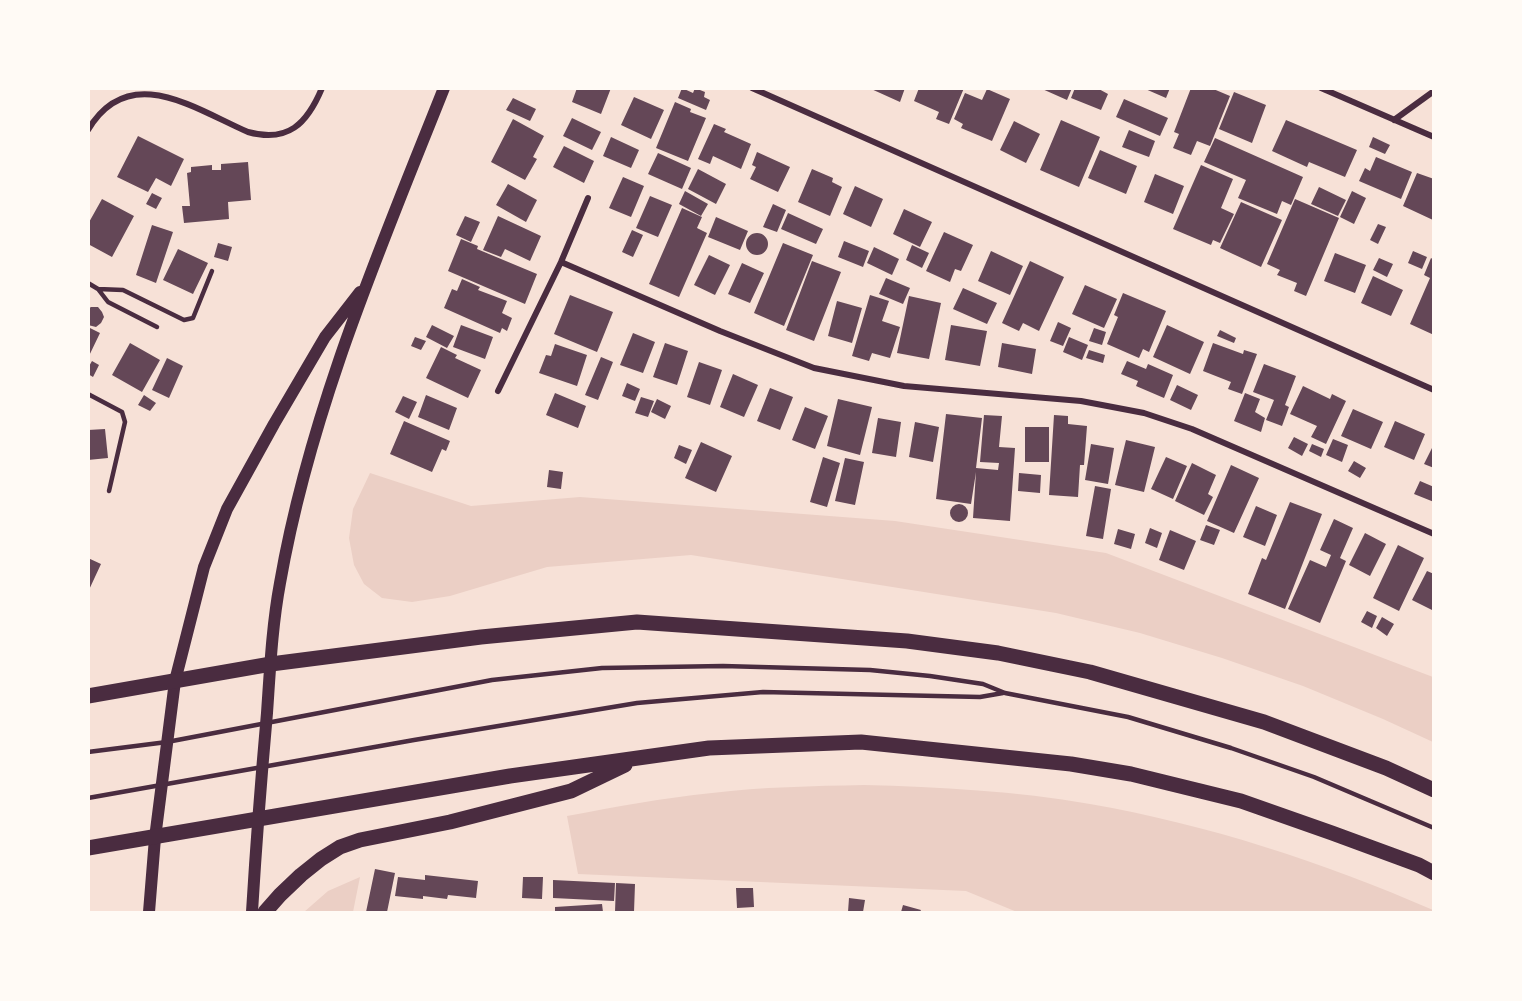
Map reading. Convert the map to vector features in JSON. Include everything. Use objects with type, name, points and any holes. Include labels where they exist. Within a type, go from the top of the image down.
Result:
[{"type":"main road","points":[[252,912],[271,664],[280,584],[298,498],[318,426],[367,284],[444,88]]},
{"type":"main road","points":[[148,912],[161,785],[175,681],[204,567],[226,509],[325,337],[367,284]]},
{"type":"main road","points":[[88,696],[271,664],[481,637],[636,622],[907,641],[998,653],[1112,678],[1264,722],[1386,768],[1434,790]]},
{"type":"main road","points":[[88,848],[510,776],[709,748],[861,742],[1071,764],[1131,774],[1241,801],[1419,865],[1434,873]]},
{"type":"main road","points":[[265,912],[301,875],[340,847],[360,840],[450,822],[571,790],[638,758]]},
{"type":"street","points":[[88,130],[96,118],[113,102],[134,94],[152,94],[175,100],[248,132],[259,135],[281,134],[299,124],[308,115],[322,88]]},
{"type":"street","points":[[752,88],[1434,390]]},
{"type":"street","points":[[1321,88],[1434,137]]},
{"type":"street","points":[[1394,120],[1434,91]]},
{"type":"street","points":[[498,391],[561,262],[588,198]]},
{"type":"street","points":[[561,262],[814,368],[904,386],[1081,401],[1144,413],[1192,429],[1434,534]]},
{"type":"lane","points":[[98,289],[123,290],[184,320],[190,320],[193,318],[212,271]]},
{"type":"lane","points":[[88,283],[98,289],[108,302],[157,327]]},
{"type":"lane","points":[[88,394],[122,412],[124,417],[125,422],[109,491]]},
{"type":"lane","points":[[88,752],[167,742],[492,680],[602,668],[734,666],[870,670],[983,684],[1005,693],[1128,717],[1231,748],[1314,777],[1434,828]]},
{"type":"lane","points":[[88,798],[262,766],[648,702],[763,692],[980,697],[1005,693]]},
{"type":"shaded area","points":[[370,473],[471,506],[580,497],[895,521],[1106,553],[1433,677],[1433,742],[1303,686],[1140,633],[1056,613],[691,555],[547,567],[450,596],[412,602],[382,598],[364,584],[354,565],[349,538],[353,509]]},
{"type":"shaded area","points":[[864,785],[1006,793],[1090,804],[1134,813],[1222,834],[1308,861],[1392,893],[1433,910],[1433,912],[1017,912],[966,891],[578,874],[567,816],[657,800],[731,791]]},
{"type":"shaded area","points":[[360,877],[353,912],[304,912],[328,891]]},
{"type":"building","points":[[577,88],[611,88],[601,114],[572,102]]},
{"type":"building","points":[[682,88],[693,93],[695,88],[705,92],[704,97],[710,100],[706,110],[678,98]]},
{"type":"building","points":[[869,88],[905,88],[900,102]]},
{"type":"building","points":[[919,88],[964,88],[949,124],[936,119],[939,112],[914,101]]},
{"type":"building","points":[[1040,88],[1072,88],[1067,100]]},
{"type":"building","points":[[1075,88],[1097,88],[1108,94],[1101,110],[1071,98]]},
{"type":"building","points":[[1143,88],[1170,88],[1166,98]]},
{"type":"building","points":[[1191,88],[1211,88],[1230,96],[1210,146],[1197,141],[1191,155],[1173,148],[1179,134],[1174,132]]},
{"type":"building","points":[[987,89],[1010,99],[992,141],[961,128],[963,124],[954,119],[965,93],[982,100]]},
{"type":"building","points":[[1234,92],[1266,105],[1252,143],[1219,129]]},
{"type":"building","points":[[634,97],[664,110],[651,139],[621,125]]},
{"type":"building","points":[[513,98],[536,109],[530,121],[506,110]]},
{"type":"building","points":[[1124,99],[1168,118],[1160,136],[1116,117]]},
{"type":"building","points":[[675,102],[691,109],[690,112],[706,118],[688,161],[656,148]]},
{"type":"building","points":[[572,118],[601,132],[592,150],[563,136]]},
{"type":"building","points":[[513,119],[544,136],[533,157],[537,159],[525,180],[491,162]]},
{"type":"building","points":[[1061,120],[1100,137],[1079,187],[1040,170]]},
{"type":"building","points":[[1286,120],[1357,150],[1345,177],[1309,162],[1307,167],[1272,151]]},
{"type":"building","points":[[1014,121],[1040,134],[1026,163],[1000,150]]},
{"type":"building","points":[[714,124],[726,129],[724,132],[751,144],[741,169],[713,156],[710,164],[698,159]]},
{"type":"building","points":[[1129,130],[1155,141],[1149,157],[1122,147]]},
{"type":"building","points":[[138,136],[184,159],[171,186],[156,178],[148,192],[117,177]]},
{"type":"building","points":[[611,137],[639,150],[631,168],[603,156]]},
{"type":"building","points":[[1373,137],[1390,145],[1385,154],[1369,147]]},
{"type":"building","points":[[1215,138],[1303,177],[1291,205],[1282,201],[1277,214],[1238,198],[1246,180],[1204,162]]},
{"type":"building","points":[[564,146],[594,161],[584,183],[553,167]]},
{"type":"building","points":[[1100,150],[1137,166],[1126,194],[1088,178]]},
{"type":"building","points":[[757,152],[790,167],[778,192],[750,179],[756,167],[752,165]]},
{"type":"building","points":[[658,153],[691,168],[682,189],[648,174]]},
{"type":"building","points":[[1376,157],[1412,172],[1401,199],[1359,181],[1365,168],[1370,171]]},
{"type":"building","points":[[248,162],[251,200],[228,202],[229,219],[184,223],[182,206],[190,206],[187,173],[191,172],[191,167],[212,165],[212,170],[221,170],[221,164]]},
{"type":"building","points":[[1201,165],[1233,179],[1221,208],[1234,214],[1220,243],[1213,240],[1211,245],[1173,229]]},
{"type":"building","points":[[698,169],[726,184],[716,204],[688,189]]},
{"type":"building","points":[[812,169],[833,178],[832,182],[842,187],[830,216],[798,202]]},
{"type":"building","points":[[1417,173],[1434,179],[1433,220],[1403,206]]},
{"type":"building","points":[[1155,174],[1184,186],[1173,214],[1144,202]]},
{"type":"building","points":[[623,177],[644,186],[631,217],[609,208]]},
{"type":"building","points":[[508,184],[537,200],[526,222],[496,205]]},
{"type":"building","points":[[855,186],[883,199],[871,227],[843,214]]},
{"type":"building","points":[[1319,187],[1346,200],[1338,216],[1311,204]]},
{"type":"building","points":[[685,191],[708,204],[701,216],[679,204]]},
{"type":"building","points":[[1352,191],[1366,198],[1354,224],[1340,217]]},
{"type":"building","points":[[152,193],[162,198],[156,209],[146,204]]},
{"type":"building","points":[[650,196],[672,205],[658,237],[636,228]]},
{"type":"building","points":[[102,199],[134,216],[112,257],[88,244],[88,224]]},
{"type":"building","points":[[1295,199],[1339,218],[1306,296],[1294,291],[1297,283],[1277,275],[1280,270],[1267,264]]},
{"type":"building","points":[[1241,202],[1282,220],[1261,267],[1220,248]]},
{"type":"building","points":[[773,204],[786,210],[777,232],[763,227]]},
{"type":"building","points":[[682,208],[702,217],[697,228],[707,233],[679,297],[649,284]]},
{"type":"building","points":[[904,209],[932,222],[920,247],[893,234]]},
{"type":"building","points":[[788,213],[823,229],[816,244],[781,229]]},
{"type":"building","points":[[465,216],[480,222],[471,242],[456,235]]},
{"type":"building","points":[[498,216],[541,236],[530,261],[505,249],[501,257],[483,250]]},
{"type":"building","points":[[716,217],[748,231],[740,250],[708,237]]},
{"type":"building","points":[[1378,224],[1386,227],[1378,244],[1370,240]]},
{"type":"building","points":[[152,225],[173,232],[156,283],[136,275]]},
{"type":"building","points":[[632,230],[643,235],[633,257],[622,252]]},
{"type":"building","points":[[944,232],[973,245],[961,271],[955,269],[950,282],[926,271]]},
{"type":"building","points":[[757,233],[765,236],[768,244],[765,252],[757,255],[749,252],[746,244],[749,236]]},
{"type":"building","points":[[461,239],[478,246],[477,249],[537,274],[525,304],[448,271]]},
{"type":"building","points":[[844,241],[869,251],[863,267],[838,257]]},
{"type":"building","points":[[218,243],[232,247],[228,261],[214,257]]},
{"type":"building","points":[[783,243],[813,255],[784,326],[754,313]]},
{"type":"building","points":[[912,245],[929,253],[922,268],[906,260]]},
{"type":"building","points":[[874,247],[899,259],[892,275],[867,263]]},
{"type":"building","points":[[178,249],[208,263],[193,294],[163,280]]},
{"type":"building","points":[[991,251],[1023,266],[1010,295],[978,281]]},
{"type":"building","points":[[1413,251],[1427,257],[1422,269],[1408,263]]},
{"type":"building","points":[[1335,253],[1366,265],[1355,293],[1324,281]]},
{"type":"building","points":[[709,255],[730,265],[715,295],[694,285]]},
{"type":"building","points":[[1379,258],[1393,264],[1387,277],[1373,270]]},
{"type":"building","points":[[1431,258],[1434,260],[1434,335],[1410,324],[1430,278],[1424,275]]},
{"type":"building","points":[[812,261],[841,272],[814,341],[786,330]]},
{"type":"building","points":[[1030,261],[1064,277],[1039,331],[1023,323],[1019,331],[1002,323]]},
{"type":"building","points":[[742,263],[764,273],[750,303],[728,294]]},
{"type":"building","points":[[1373,276],[1403,290],[1391,316],[1361,303]]},
{"type":"building","points":[[886,278],[910,288],[903,304],[879,294]]},
{"type":"building","points":[[462,279],[480,287],[478,290],[507,301],[502,313],[512,318],[507,331],[502,328],[500,333],[444,308],[452,289],[457,291]]},
{"type":"building","points":[[1085,285],[1117,299],[1104,328],[1072,314]]},
{"type":"building","points":[[963,288],[997,303],[987,324],[953,309]]},
{"type":"building","points":[[1123,293],[1166,311],[1149,352],[1143,349],[1139,358],[1107,344],[1118,317],[1114,315]]},
{"type":"building","points":[[570,295],[613,312],[597,352],[554,334]]},
{"type":"building","points":[[870,295],[889,301],[882,321],[900,327],[890,358],[872,353],[869,361],[852,356]]},
{"type":"building","points":[[909,296],[941,303],[929,359],[897,353]]},
{"type":"building","points":[[837,301],[862,308],[852,343],[828,336]]},
{"type":"building","points":[[98,307],[104,317],[96,327],[88,325],[88,309]]},
{"type":"building","points":[[1058,322],[1071,328],[1063,346],[1050,341]]},
{"type":"building","points":[[432,325],[454,336],[447,348],[426,337]]},
{"type":"building","points":[[461,325],[493,337],[485,359],[453,347]]},
{"type":"building","points":[[951,325],[987,331],[980,366],[945,360]]},
{"type":"building","points":[[1167,325],[1204,342],[1190,374],[1153,357]]},
{"type":"building","points":[[88,327],[100,333],[88,358]]},
{"type":"building","points":[[1094,328],[1106,332],[1102,345],[1089,341]]},
{"type":"building","points":[[1220,330],[1236,338],[1234,343],[1217,336]]},
{"type":"building","points":[[633,333],[655,342],[643,373],[620,365]]},
{"type":"building","points":[[415,337],[426,341],[421,350],[411,346]]},
{"type":"building","points":[[1069,337],[1088,345],[1082,360],[1063,352]]},
{"type":"building","points":[[130,343],[160,360],[142,392],[112,375]]},
{"type":"building","points":[[665,343],[688,351],[677,385],[653,377]]},
{"type":"building","points":[[1002,343],[1036,349],[1032,374],[998,367]]},
{"type":"building","points":[[1213,343],[1243,354],[1244,350],[1257,354],[1242,394],[1228,389],[1231,382],[1203,371]]},
{"type":"building","points":[[555,344],[587,355],[577,386],[539,373],[546,355],[551,356]]},
{"type":"building","points":[[441,347],[457,355],[455,358],[481,370],[468,398],[426,378]]},
{"type":"building","points":[[1089,350],[1105,355],[1103,363],[1086,358]]},
{"type":"building","points":[[601,357],[613,362],[598,400],[585,395]]},
{"type":"building","points":[[167,358],[183,366],[169,398],[152,390]]},
{"type":"building","points":[[92,361],[99,365],[93,377],[88,374]]},
{"type":"building","points":[[1127,361],[1146,369],[1148,364],[1173,375],[1164,398],[1136,386],[1138,381],[1121,374]]},
{"type":"building","points":[[699,362],[722,370],[710,405],[687,397]]},
{"type":"building","points":[[1264,364],[1296,376],[1285,405],[1289,407],[1282,426],[1266,420],[1274,400],[1253,392]]},
{"type":"building","points":[[733,374],[758,385],[744,417],[720,407]]},
{"type":"building","points":[[627,383],[640,389],[635,401],[622,396]]},
{"type":"building","points":[[1177,385],[1198,395],[1191,410],[1170,400]]},
{"type":"building","points":[[1303,386],[1330,399],[1332,394],[1346,401],[1326,444],[1311,437],[1317,426],[1290,414]]},
{"type":"building","points":[[770,388],[793,397],[780,430],[757,421]]},
{"type":"building","points":[[555,393],[586,406],[578,428],[546,415]]},
{"type":"building","points":[[1245,393],[1260,399],[1255,412],[1265,418],[1261,432],[1234,421]]},
{"type":"building","points":[[144,395],[156,403],[150,411],[138,405]]},
{"type":"building","points":[[426,395],[457,408],[449,430],[418,417]]},
{"type":"building","points":[[403,396],[417,402],[409,419],[395,412]]},
{"type":"building","points":[[641,397],[654,401],[648,417],[635,413]]},
{"type":"building","points":[[657,399],[671,406],[665,419],[651,412]]},
{"type":"building","points":[[838,399],[872,407],[860,455],[827,446]]},
{"type":"building","points":[[805,407],[828,416],[815,449],[792,440]]},
{"type":"building","points":[[1353,409],[1383,422],[1371,449],[1341,436]]},
{"type":"building","points":[[946,414],[982,418],[976,468],[998,470],[999,463],[980,462],[984,415],[1002,416],[999,447],[1015,448],[1010,521],[973,518],[976,472],[971,504],[936,499]]},
{"type":"building","points":[[1054,415],[1068,416],[1068,424],[1087,426],[1084,465],[1080,465],[1078,497],[1049,495]]},
{"type":"building","points":[[878,418],[901,422],[896,457],[872,453]]},
{"type":"building","points":[[404,421],[450,441],[446,451],[442,449],[432,472],[390,454]]},
{"type":"building","points":[[1395,421],[1425,434],[1414,460],[1384,447]]},
{"type":"building","points":[[915,422],[939,427],[933,462],[909,457]]},
{"type":"building","points":[[1025,427],[1049,427],[1049,462],[1025,462]]},
{"type":"building","points":[[105,429],[108,458],[88,460],[88,430]]},
{"type":"building","points":[[1294,437],[1308,444],[1302,456],[1288,448]]},
{"type":"building","points":[[1333,439],[1348,445],[1342,462],[1326,455]]},
{"type":"building","points":[[1126,440],[1155,447],[1144,492],[1115,485]]},
{"type":"building","points":[[701,442],[732,456],[716,492],[685,478]]},
{"type":"building","points":[[1091,444],[1114,448],[1108,484],[1085,480]]},
{"type":"building","points":[[1312,444],[1324,449],[1321,457],[1309,451]]},
{"type":"building","points":[[1434,444],[1434,468],[1424,464]]},
{"type":"building","points":[[679,445],[692,450],[686,464],[674,458]]},
{"type":"building","points":[[823,457],[840,463],[827,507],[810,502]]},
{"type":"building","points":[[1166,457],[1187,466],[1173,499],[1151,489]]},
{"type":"building","points":[[845,458],[864,462],[855,505],[835,501]]},
{"type":"building","points":[[1354,461],[1366,468],[1360,478],[1348,471]]},
{"type":"building","points":[[1192,463],[1216,475],[1208,494],[1213,497],[1204,515],[1175,501]]},
{"type":"building","points":[[1231,465],[1259,478],[1234,533],[1207,521]]},
{"type":"building","points":[[549,470],[563,472],[561,489],[547,487]]},
{"type":"building","points":[[1019,473],[1041,475],[1040,493],[1018,491]]},
{"type":"building","points":[[1420,481],[1434,487],[1434,502],[1414,494]]},
{"type":"building","points":[[1095,486],[1111,489],[1103,539],[1086,536]]},
{"type":"building","points":[[1290,502],[1322,514],[1285,609],[1248,594],[1262,558],[1266,560]]},
{"type":"building","points":[[959,504],[965,507],[968,513],[965,519],[959,522],[953,519],[950,513],[953,507]]},
{"type":"building","points":[[1256,506],[1277,515],[1265,546],[1243,537]]},
{"type":"building","points":[[1334,519],[1353,528],[1340,558],[1346,561],[1320,623],[1288,609],[1310,560],[1326,567],[1331,555],[1320,550]]},
{"type":"building","points":[[1206,525],[1220,530],[1214,545],[1200,540]]},
{"type":"building","points":[[1150,528],[1162,533],[1157,548],[1145,543]]},
{"type":"building","points":[[1118,529],[1135,534],[1131,549],[1114,544]]},
{"type":"building","points":[[1170,530],[1196,541],[1184,570],[1159,560]]},
{"type":"building","points":[[1365,533],[1386,544],[1370,576],[1349,565]]},
{"type":"building","points":[[1398,545],[1424,558],[1399,611],[1373,598]]},
{"type":"building","points":[[88,558],[101,564],[88,592]]},
{"type":"building","points":[[1427,571],[1434,574],[1434,611],[1412,600]]},
{"type":"building","points":[[1367,611],[1377,616],[1372,628],[1361,622]]},
{"type":"building","points":[[1382,617],[1394,624],[1387,636],[1376,628]]},
{"type":"building","points":[[375,869],[395,873],[387,912],[366,912]]},
{"type":"building","points":[[425,875],[478,881],[476,898],[448,895],[447,899],[423,896],[423,899],[395,896],[398,877],[425,880]]},
{"type":"building","points":[[523,877],[543,877],[542,899],[522,898]]},
{"type":"building","points":[[553,880],[615,883],[614,901],[553,898]]},
{"type":"building","points":[[616,883],[635,884],[634,912],[615,912]]},
{"type":"building","points":[[736,888],[753,888],[754,907],[737,908]]},
{"type":"building","points":[[849,898],[865,900],[863,912],[848,912]]},
{"type":"building","points":[[602,904],[603,912],[555,912],[555,907]]},
{"type":"building","points":[[903,905],[921,910],[920,912],[901,912]]}]
